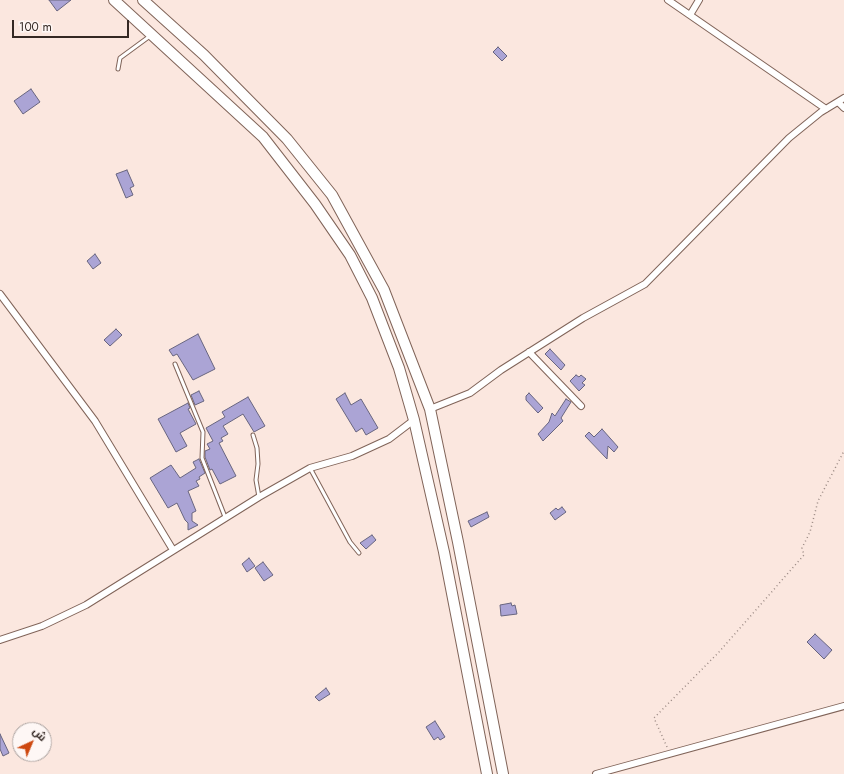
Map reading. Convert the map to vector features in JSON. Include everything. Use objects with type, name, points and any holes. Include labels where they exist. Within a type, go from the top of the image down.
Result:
[{"type":"main road","points":[[114,0],[263,138],[316,204],[346,248],[372,298],[399,368],[414,420],[444,552],[487,774]]},
{"type":"main road","points":[[143,0],[204,55],[287,139],[332,195],[384,290],[430,409],[458,542],[503,774]]},
{"type":"street","points":[[668,0],[826,109]]},
{"type":"street","points":[[690,15],[700,0]]},
{"type":"street","points":[[430,409],[470,393],[501,370],[583,318],[645,284],[789,138],[826,109],[844,98]]},
{"type":"street","points":[[838,102],[844,108]]},
{"type":"street","points":[[0,294],[94,421],[173,550]]},
{"type":"street","points":[[529,352],[581,406]]},
{"type":"street","points":[[0,640],[42,626],[86,605],[225,517],[310,468],[352,456],[389,439],[414,420]]},
{"type":"street","points":[[596,774],[844,706]]},
{"type":"lane","points":[[118,69],[120,58],[152,35]]},
{"type":"lane","points":[[175,364],[203,432],[202,458],[225,517]]},
{"type":"lane","points":[[253,435],[257,448],[256,480],[259,497]]},
{"type":"lane","points":[[310,468],[350,542],[359,552]]},
{"type":"path","points":[[670,754],[654,718],[719,652],[804,555],[802,548],[810,532],[818,501],[844,452]]},
{"type":"building","points":[[49,0],[71,0],[57,11]]},
{"type":"building","points":[[498,47],[507,56],[502,61],[493,52]]},
{"type":"building","points":[[31,89],[40,102],[23,114],[14,101]]},
{"type":"building","points":[[127,170],[134,186],[130,188],[133,195],[126,198],[116,174]]},
{"type":"building","points":[[95,254],[101,263],[93,269],[87,261]]},
{"type":"building","points":[[116,329],[122,335],[110,346],[104,340]]},
{"type":"building","points":[[198,334],[215,369],[193,380],[177,354],[173,356],[169,350]]},
{"type":"building","points":[[550,349],[565,365],[561,370],[545,354]]},
{"type":"building","points":[[576,375],[579,377],[581,375],[586,379],[582,383],[585,385],[579,391],[570,381]]},
{"type":"building","points":[[199,391],[204,401],[195,405],[191,395]]},
{"type":"building","points":[[345,393],[351,405],[361,399],[378,428],[366,435],[362,428],[356,432],[336,399]]},
{"type":"building","points":[[529,393],[543,408],[538,413],[526,400],[526,396]]},
{"type":"building","points":[[248,397],[265,426],[254,432],[243,414],[223,426],[228,434],[221,438],[223,441],[219,443],[236,476],[220,484],[212,469],[210,470],[205,457],[205,451],[210,449],[207,444],[213,441],[206,428],[225,417],[222,412]]},
{"type":"building","points":[[566,399],[571,402],[561,418],[563,421],[543,441],[538,434],[549,422],[552,413],[555,416]]},
{"type":"building","points":[[188,403],[190,408],[188,409],[196,424],[180,433],[187,446],[176,452],[158,419]]},
{"type":"building","points":[[602,429],[618,447],[614,452],[608,446],[607,459],[585,436],[589,432],[594,437]]},
{"type":"building","points":[[199,459],[205,473],[196,481],[199,486],[188,491],[196,511],[192,513],[192,521],[198,525],[188,530],[188,523],[177,503],[168,508],[150,478],[171,465],[180,478],[196,468],[193,462]]},
{"type":"building","points":[[562,507],[566,512],[555,520],[550,513],[556,508],[558,510]]},
{"type":"building","points":[[487,512],[489,517],[471,527],[468,521]]},
{"type":"building","points":[[372,535],[376,540],[366,549],[360,543]]},
{"type":"building","points":[[249,558],[255,566],[247,572],[242,564]]},
{"type":"building","points":[[263,562],[273,575],[264,581],[255,568]]},
{"type":"building","points":[[511,603],[512,606],[515,605],[517,614],[501,616],[500,605]]},
{"type":"building","points":[[815,634],[832,650],[824,659],[807,642]]},
{"type":"building","points":[[326,688],[330,694],[319,701],[315,697]]},
{"type":"building","points":[[435,721],[445,737],[440,740],[438,737],[434,740],[426,727]]},
{"type":"building","points":[[0,734],[9,753],[3,756],[0,749]]}]
